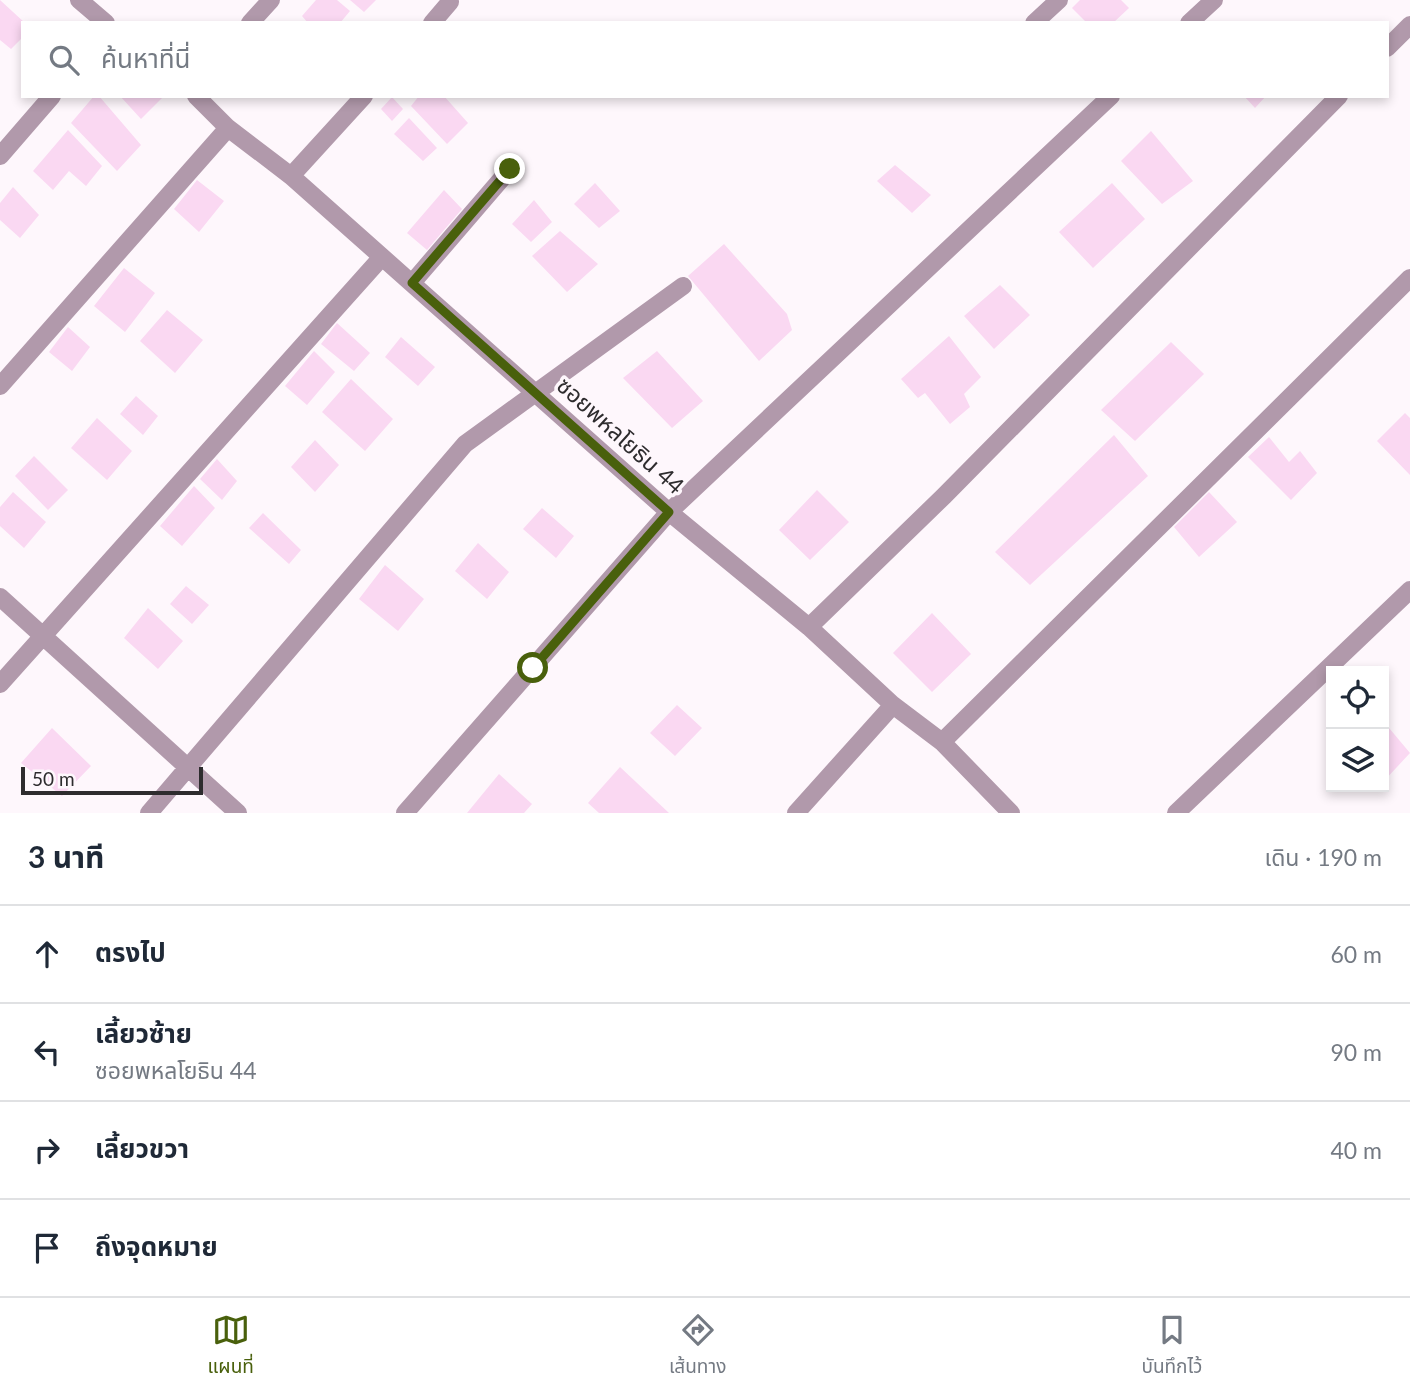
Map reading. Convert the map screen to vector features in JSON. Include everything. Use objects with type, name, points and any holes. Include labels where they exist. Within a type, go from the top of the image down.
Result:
[{"type":"street","points":[[252,21],[271,0]]},
{"type":"street","points":[[1036,21],[1059,0]]},
{"type":"street","points":[[1191,21],[1214,0]]},
{"type":"street","points":[[434,21],[450,2]]},
{"type":"street","points":[[86,3],[104,21]]},
{"type":"street","points":[[1389,46],[1410,25]]},
{"type":"street","points":[[0,156],[50,98]]},
{"type":"street","name":"ซอยพหลโยธิน 44","points":[[199,98],[228,128],[291,176],[669,512],[809,627],[893,705],[942,741],[1011,813]]},
{"type":"street","points":[[291,176],[362,98]]},
{"type":"street","points":[[405,813],[669,512],[1109,98]]},
{"type":"street","points":[[809,627],[944,496],[1337,98]]},
{"type":"street","points":[[0,386],[228,128]]},
{"type":"street","points":[[412,283],[510,169]]},
{"type":"street","points":[[0,684],[45,637],[381,258]]},
{"type":"street","points":[[942,741],[1410,278]]},
{"type":"street","points":[[149,813],[465,444],[683,286]]},
{"type":"street","points":[[0,597],[238,813]]},
{"type":"street","points":[[1176,813],[1406,602]]},
{"type":"street","points":[[796,813],[893,705]]},
{"type":"building","points":[[0,0],[23,21],[21,39],[11,49],[0,40]]},
{"type":"building","points":[[316,0],[337,0],[350,11],[342,21],[306,21],[302,16]]},
{"type":"building","points":[[350,0],[376,0],[364,12]]},
{"type":"building","points":[[1080,0],[1121,0],[1129,8],[1115,21],[1085,21],[1072,8]]},
{"type":"building","points":[[92,98],[101,98],[141,145],[117,171],[71,123]]},
{"type":"building","points":[[122,98],[162,98],[141,119]]},
{"type":"building","points":[[393,98],[403,109],[392,121],[381,109]]},
{"type":"building","points":[[417,98],[446,98],[468,123],[447,144],[411,106]]},
{"type":"building","points":[[1246,98],[1264,98],[1255,108]]},
{"type":"building","points":[[409,118],[437,148],[423,161],[394,134]]},
{"type":"building","points":[[68,130],[102,166],[86,186],[69,171],[53,190],[33,171]]},
{"type":"building","points":[[1151,131],[1193,181],[1162,204],[1121,161]]},
{"type":"building","points":[[895,165],[931,195],[912,213],[877,181]]},
{"type":"building","points":[[197,180],[224,201],[199,232],[174,209]]},
{"type":"building","points":[[595,183],[620,211],[599,228],[574,204]]},
{"type":"building","points":[[1112,183],[1145,219],[1093,268],[1059,232]]},
{"type":"building","points":[[13,187],[39,215],[20,238],[0,220],[0,203]]},
{"type":"building","points":[[444,190],[462,209],[427,250],[407,233]]},
{"type":"building","points":[[534,200],[552,222],[531,242],[512,224]]},
{"type":"building","points":[[560,231],[598,264],[567,292],[532,256]]},
{"type":"building","points":[[724,244],[787,314],[792,330],[759,361],[688,276]]},
{"type":"building","points":[[124,268],[155,293],[125,332],[94,306]]},
{"type":"building","points":[[1000,285],[1030,315],[994,349],[964,316]]},
{"type":"building","points":[[167,310],[203,340],[175,373],[140,341]]},
{"type":"building","points":[[337,323],[370,353],[354,371],[321,344]]},
{"type":"building","points":[[68,327],[90,347],[72,371],[49,352]]},
{"type":"building","points":[[949,336],[981,377],[964,394],[970,407],[950,424],[925,393],[918,398],[901,379]]},
{"type":"building","points":[[401,337],[435,367],[418,386],[385,357]]},
{"type":"building","points":[[1171,342],[1204,374],[1135,441],[1101,410]]},
{"type":"building","points":[[314,351],[335,372],[307,405],[285,386]]},
{"type":"building","points":[[657,351],[703,401],[672,428],[623,378]]},
{"type":"building","points":[[351,379],[393,419],[365,451],[322,412]]},
{"type":"building","points":[[136,396],[158,416],[143,435],[120,414]]},
{"type":"building","points":[[1405,413],[1410,418],[1410,475],[1377,441]]},
{"type":"building","points":[[97,418],[132,451],[107,480],[71,448]]},
{"type":"building","points":[[1114,435],[1148,476],[1030,585],[995,552]]},
{"type":"building","points":[[1269,437],[1289,462],[1300,451],[1317,473],[1291,500],[1248,457]]},
{"type":"building","points":[[315,440],[339,465],[315,492],[291,467]]},
{"type":"building","points":[[34,456],[68,490],[48,510],[15,476]]},
{"type":"building","points":[[217,459],[237,481],[222,500],[200,479]]},
{"type":"building","points":[[194,486],[215,508],[182,546],[160,526]]},
{"type":"building","points":[[817,490],[849,522],[810,560],[779,530]]},
{"type":"building","points":[[13,492],[46,522],[24,548],[0,526],[0,507]]},
{"type":"building","points":[[1209,492],[1237,522],[1199,557],[1174,527]]},
{"type":"building","points":[[542,508],[574,536],[556,558],[523,529]]},
{"type":"building","points":[[263,513],[301,550],[289,564],[249,528]]},
{"type":"building","points":[[478,543],[509,572],[487,599],[455,571]]},
{"type":"building","points":[[385,565],[424,599],[398,631],[359,599]]},
{"type":"building","points":[[186,586],[209,605],[192,624],[170,604]]},
{"type":"building","points":[[148,608],[183,641],[158,669],[124,638]]},
{"type":"building","points":[[932,613],[971,654],[932,692],[893,653]]},
{"type":"building","points":[[677,705],[702,728],[675,756],[650,733]]},
{"type":"building","points":[[52,728],[91,766],[62,796],[21,763]]},
{"type":"building","points":[[1389,728],[1410,753],[1389,776]]},
{"type":"building","points":[[620,767],[669,813],[599,813],[588,803]]},
{"type":"building","points":[[499,774],[532,804],[524,813],[467,813]]},
{"type":"route","points":[[510,169],[412,283],[669,512],[591,598],[533,668]]}]
